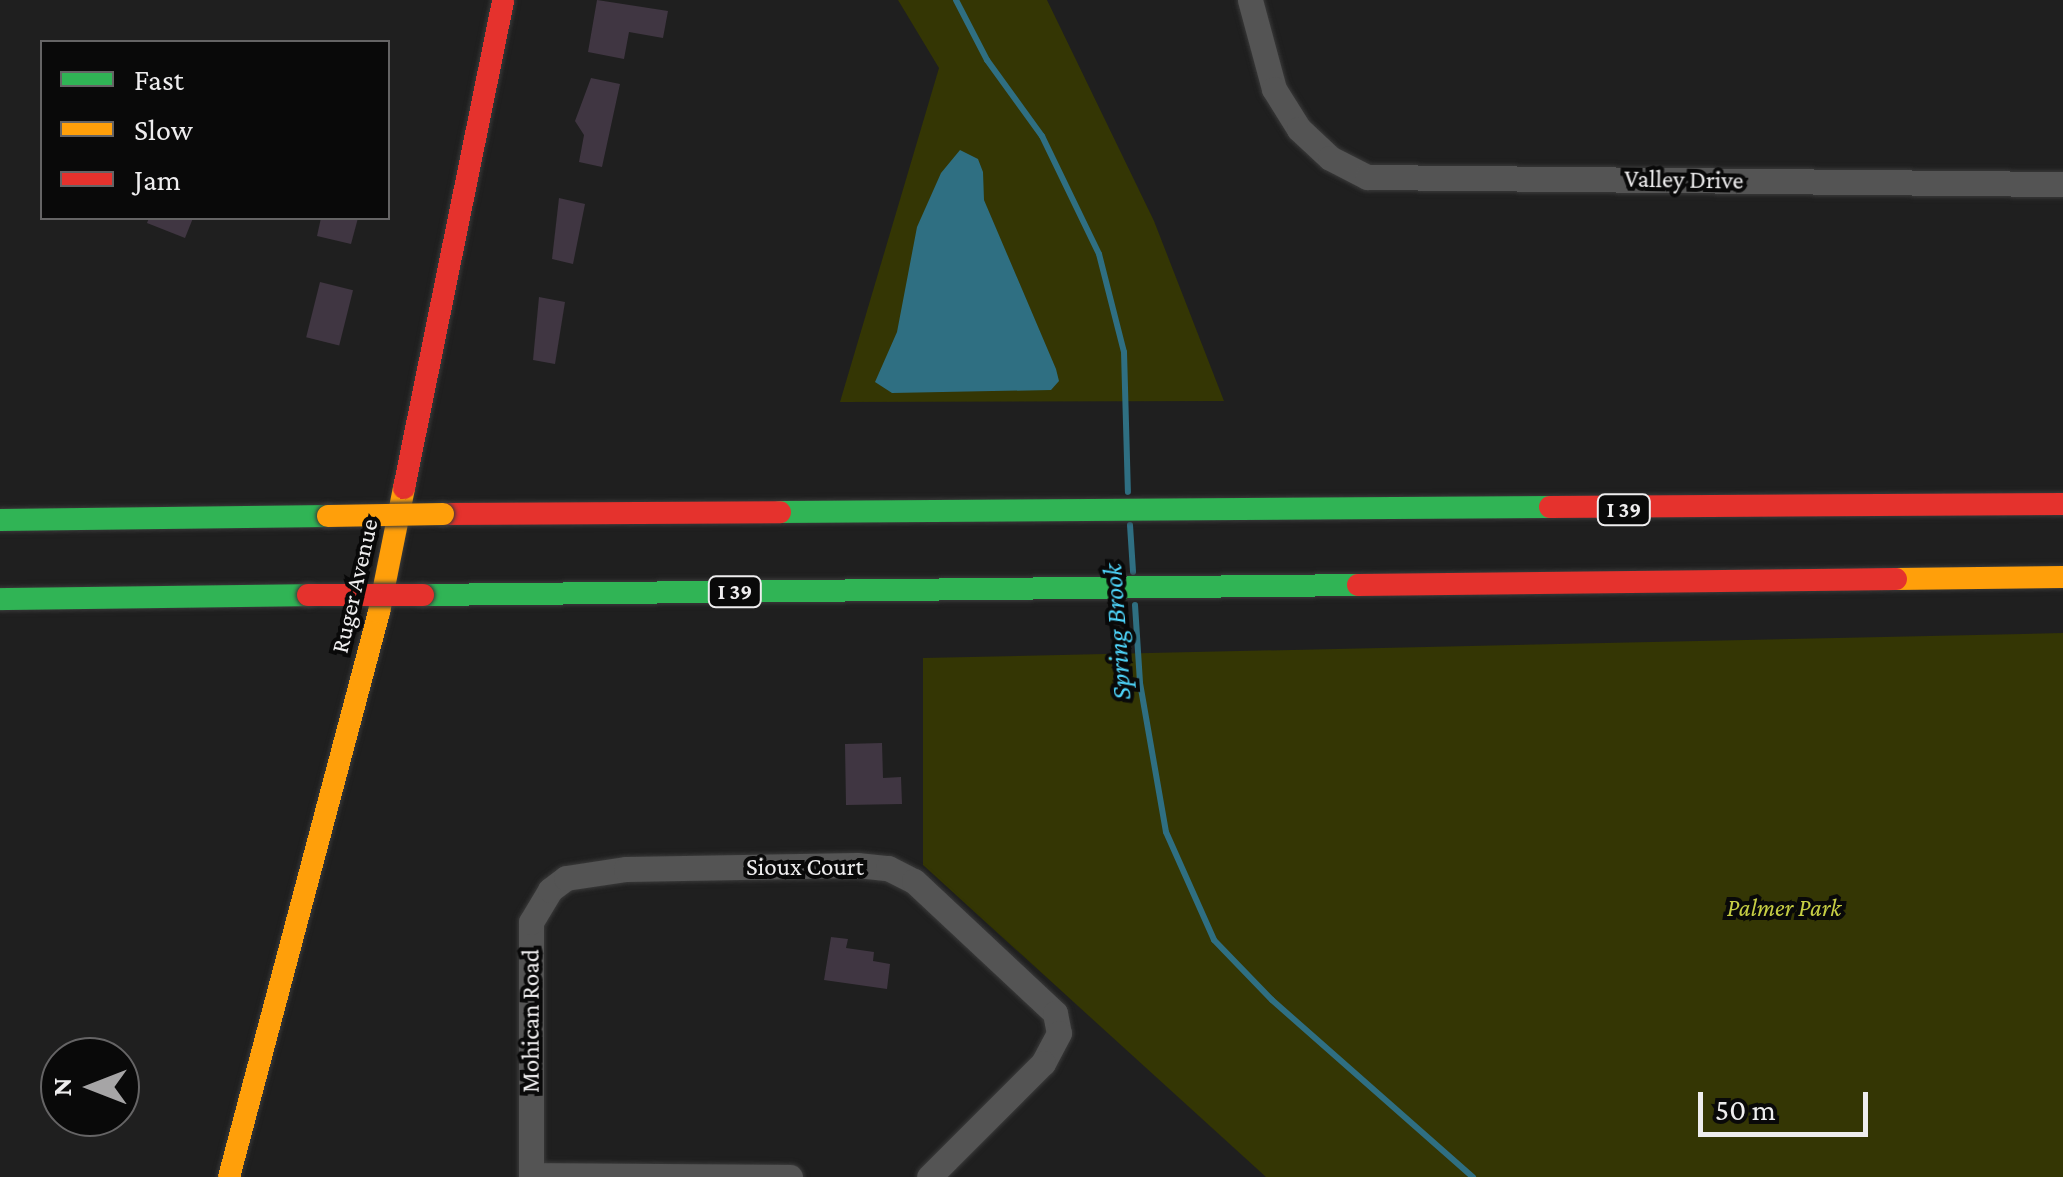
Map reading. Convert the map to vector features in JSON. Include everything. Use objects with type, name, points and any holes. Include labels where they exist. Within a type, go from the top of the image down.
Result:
[{"type":"main road","name":"Ruger Avenue","points":[[229,1177],[379,612],[504,0]]},
{"type":"main road","name":"I 39","points":[[0,520],[1046,508],[2063,504]]},
{"type":"main road","name":"I 39","points":[[0,599],[2063,578]]},
{"type":"street","name":"Valley Drive","points":[[1250,0],[1274,90],[1314,144],[1367,177],[2063,184]]},
{"type":"street","name":"Sioux Court","points":[[566,878],[626,869],[888,868],[914,881],[1055,1013],[1059,1033],[1043,1063],[929,1177]]},
{"type":"street","name":"Mohican Road","points":[[531,1176],[531,922],[550,890],[566,878]]},
{"type":"street","points":[[531,1176],[790,1177]]},
{"type":"green space","points":[[898,0],[1047,0],[1154,221],[1224,401],[840,402],[939,68]]},
{"type":"green space","name":"Palmer Park","points":[[2063,633],[2063,1177],[1266,1177],[923,865],[923,658]]},
{"type":"water","points":[[960,150],[978,159],[983,172],[984,200],[1056,369],[1059,381],[1051,390],[892,393],[875,382],[897,332],[917,227],[941,173]]},
{"type":"building","points":[[597,0],[668,11],[663,38],[629,32],[624,59],[588,52]]},
{"type":"building","points":[[591,78],[620,84],[602,167],[579,162],[584,135],[575,121]]},
{"type":"building","points":[[559,198],[585,204],[573,264],[552,259]]},
{"type":"building","points":[[148,220],[192,220],[185,238],[147,223]]},
{"type":"building","points":[[321,220],[357,220],[351,244],[317,236]]},
{"type":"building","points":[[320,282],[353,290],[339,346],[306,337]]},
{"type":"building","points":[[539,297],[565,302],[555,364],[533,360]]},
{"type":"building","points":[[882,743],[883,778],[901,777],[902,804],[846,805],[845,744]]},
{"type":"building","points":[[831,937],[848,939],[846,948],[874,952],[873,961],[890,964],[887,989],[824,980]]},
{"type":"waterway","name":"Spring Brook","points":[[956,0],[987,60],[1042,136],[1099,254],[1124,352],[1128,492]]},
{"type":"waterway","name":"Spring Brook","points":[[1130,525],[1133,572]]},
{"type":"waterway","name":"Spring Brook","points":[[1135,605],[1140,683],[1166,832],[1214,940],[1272,1000],[1473,1177]]},
{"type":"traffic: fast","points":[[780,512],[1550,507]]},
{"type":"traffic: fast","points":[[0,520],[328,516]]},
{"type":"traffic: fast","points":[[423,595],[1358,585]]},
{"type":"traffic: fast","points":[[0,599],[308,595]]},
{"type":"traffic: slow","points":[[229,1177],[379,612],[404,488]]},
{"type":"traffic: slow","points":[[328,516],[443,514]]},
{"type":"traffic: slow","points":[[1896,579],[2063,577]]},
{"type":"traffic: jam","points":[[404,488],[503,0]]},
{"type":"traffic: jam","points":[[1550,507],[2063,504]]},
{"type":"traffic: jam","points":[[443,514],[780,512]]},
{"type":"traffic: jam","points":[[1358,585],[1896,579]]},
{"type":"traffic: jam","points":[[308,595],[423,595]]}]
